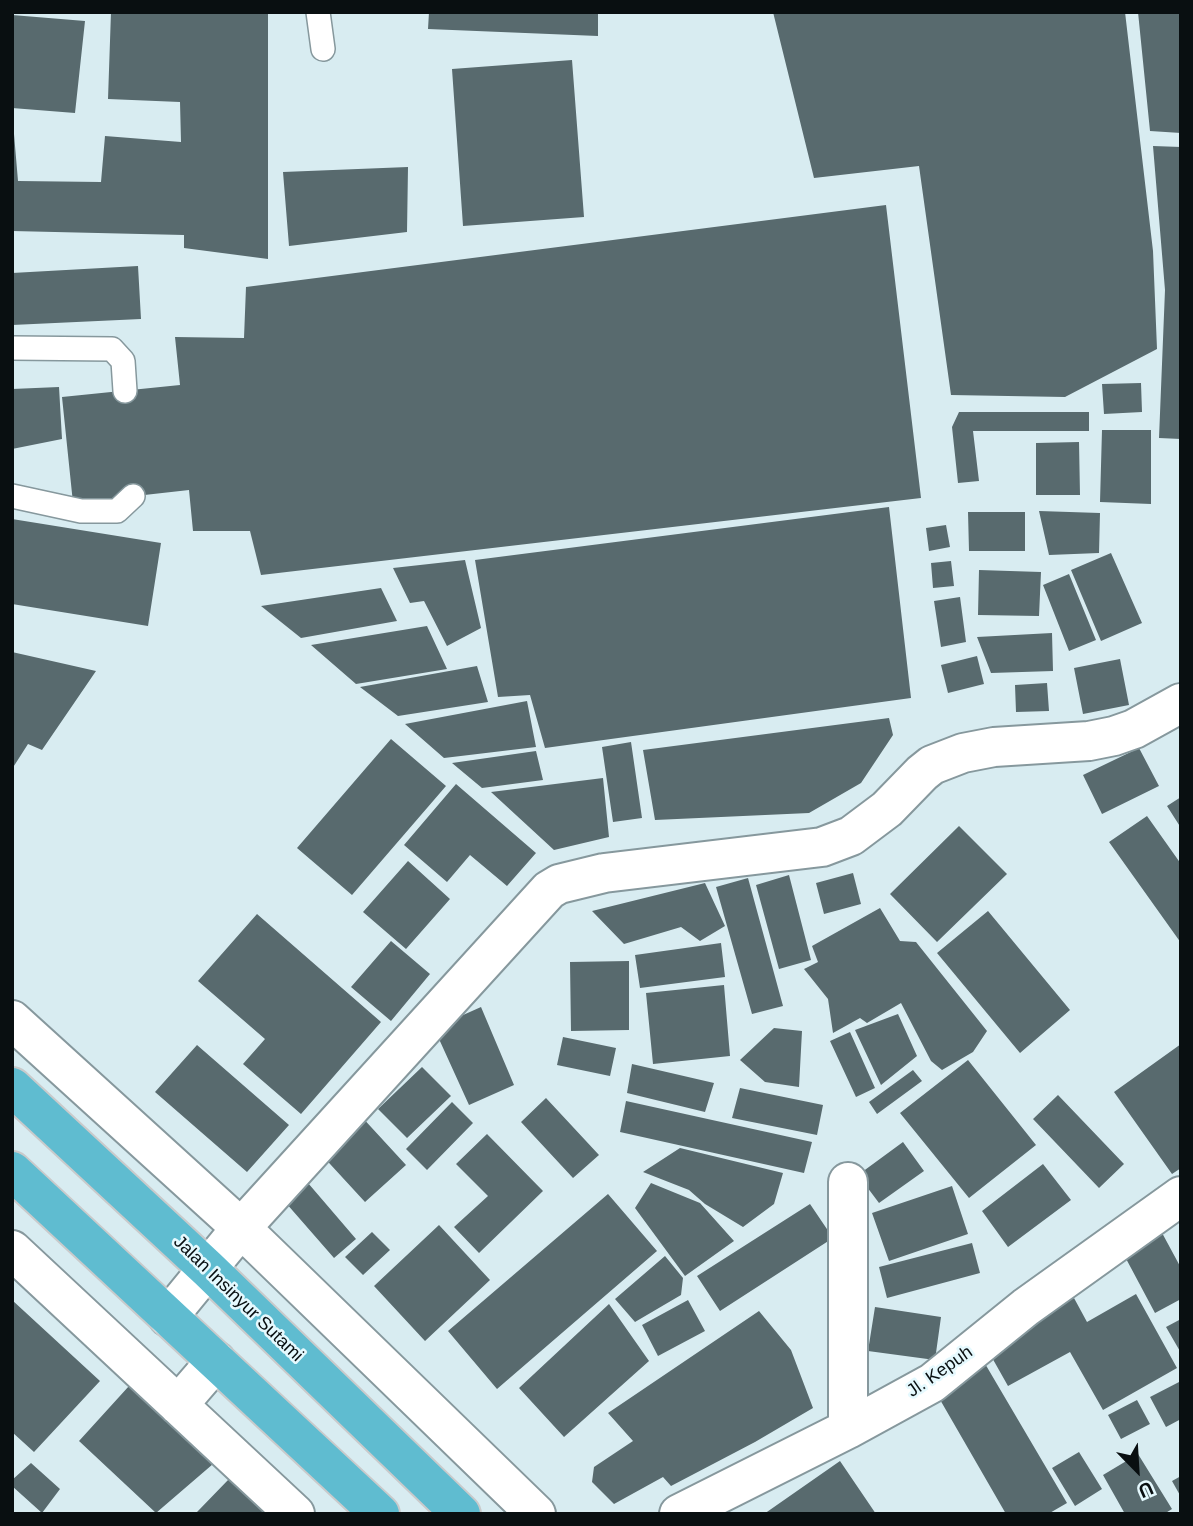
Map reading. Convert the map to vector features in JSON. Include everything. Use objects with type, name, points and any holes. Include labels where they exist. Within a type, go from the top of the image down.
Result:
[{"type":"highway","name":"Jalan Insinyur Sutami","points":[[18,1092],[208,1269],[451,1505]]},
{"type":"highway","points":[[12,1171],[380,1514]]},
{"type":"street","points":[[168,1317],[241,1228],[549,890],[559,884],[604,873],[822,847],[850,836],[887,809],[932,765],[963,753],[994,747],[1089,741],[1114,736],[1134,729],[1180,704]]},
{"type":"street","points":[[12,1020],[241,1228],[536,1514]]},
{"type":"street","points":[[18,1092],[55,1060]]},
{"type":"street","points":[[848,1182],[848,1429]]},
{"type":"street","name":"Jl. Kepuh","points":[[678,1514],[848,1429],[932,1383],[1026,1307],[1181,1196]]},
{"type":"street","points":[[12,1250],[295,1514]]},
{"type":"street","points":[[178,1405],[216,1361]]},
{"type":"street","points":[[451,1505],[476,1455]]},
{"type":"lane","points":[[318,12],[323,49]]},
{"type":"lane","points":[[12,348],[111,349],[123,361],[125,391]]},
{"type":"lane","points":[[12,496],[81,511],[117,511],[133,496]]},
{"type":"building","points":[[111,12],[268,12],[268,259],[184,248],[184,235],[12,231],[12,134],[18,181],[101,182],[105,136],[181,142],[180,102],[108,99]]},
{"type":"building","points":[[429,12],[598,12],[598,36],[428,29]]},
{"type":"building","points":[[773,12],[1125,12],[1153,251],[1157,349],[1065,397],[951,395],[919,166],[814,178]]},
{"type":"building","points":[[1138,12],[1181,12],[1181,133],[1150,131]]},
{"type":"building","points":[[12,15],[85,21],[75,113],[12,108]]},
{"type":"building","points":[[572,60],[584,217],[463,226],[452,69]]},
{"type":"building","points":[[1153,146],[1181,147],[1181,439],[1159,438],[1165,290]]},
{"type":"building","points":[[408,167],[407,232],[289,246],[283,172]]},
{"type":"building","points":[[886,205],[921,498],[261,575],[250,531],[193,531],[189,490],[73,503],[62,397],[180,385],[175,337],[244,338],[246,287]]},
{"type":"building","points":[[138,266],[141,319],[12,325],[12,273]]},
{"type":"building","points":[[1141,383],[1142,412],[1104,414],[1102,384]]},
{"type":"building","points":[[59,387],[62,439],[12,449],[12,389]]},
{"type":"building","points":[[959,412],[1089,412],[1089,431],[973,431],[979,481],[958,483],[952,427]]},
{"type":"building","points":[[1102,430],[1151,430],[1151,504],[1100,502]]},
{"type":"building","points":[[1079,442],[1080,495],[1036,495],[1036,443]]},
{"type":"building","points":[[889,507],[911,698],[545,748],[530,695],[498,697],[475,560]]},
{"type":"building","points":[[1039,511],[1100,513],[1099,553],[1049,555]]},
{"type":"building","points":[[968,512],[1025,512],[1025,551],[969,551]]},
{"type":"building","points":[[12,519],[161,543],[148,626],[12,604]]},
{"type":"building","points":[[946,525],[950,547],[929,551],[926,528]]},
{"type":"building","points":[[1111,553],[1142,623],[1101,641],[1071,570]]},
{"type":"building","points":[[465,560],[481,628],[447,646],[424,601],[410,603],[393,568]]},
{"type":"building","points":[[951,561],[954,586],[933,588],[931,563]]},
{"type":"building","points":[[979,570],[1041,572],[1039,616],[978,615]]},
{"type":"building","points":[[1069,574],[1096,640],[1069,651],[1043,585]]},
{"type":"building","points":[[381,588],[397,621],[301,638],[261,606]]},
{"type":"building","points":[[960,597],[966,642],[941,647],[934,601]]},
{"type":"building","points":[[427,626],[447,669],[356,684],[311,645]]},
{"type":"building","points":[[1052,633],[1053,671],[991,673],[977,637]]},
{"type":"building","points":[[12,652],[96,671],[42,750],[28,744],[12,769]]},
{"type":"building","points":[[977,656],[984,684],[948,693],[941,665]]},
{"type":"building","points":[[1120,659],[1129,705],[1083,714],[1074,668]]},
{"type":"building","points":[[477,666],[488,702],[398,716],[360,687]]},
{"type":"building","points":[[1047,683],[1049,711],[1016,712],[1015,685]]},
{"type":"building","points":[[527,701],[536,747],[444,758],[405,724]]},
{"type":"building","points":[[889,718],[893,735],[861,783],[809,813],[655,820],[643,750]]},
{"type":"building","points":[[391,739],[446,786],[352,895],[297,848]]},
{"type":"building","points":[[631,742],[642,818],[613,822],[602,747]]},
{"type":"building","points":[[1139,748],[1159,786],[1102,814],[1083,775]]},
{"type":"building","points":[[536,751],[543,780],[482,788],[452,763]]},
{"type":"building","points":[[603,778],[609,837],[554,850],[491,792]]},
{"type":"building","points":[[456,784],[536,853],[507,886],[470,855],[447,882],[404,845]]},
{"type":"building","points":[[1181,797],[1181,828],[1167,806]]},
{"type":"building","points":[[1147,816],[1181,864],[1181,943],[1109,842]]},
{"type":"building","points":[[959,826],[1007,874],[937,942],[890,894]]},
{"type":"building","points":[[408,861],[450,899],[406,949],[363,912]]},
{"type":"building","points":[[853,873],[861,904],[824,914],[816,883]]},
{"type":"building","points":[[789,875],[811,960],[779,969],[756,885]]},
{"type":"building","points":[[748,878],[783,1006],[752,1014],[716,887]]},
{"type":"building","points":[[705,883],[725,926],[700,941],[681,927],[624,944],[592,911]]},
{"type":"building","points":[[880,908],[900,941],[916,942],[987,1031],[973,1052],[942,1070],[931,1061],[901,1003],[867,1023],[860,1018],[833,1033],[828,999],[804,969],[818,962],[812,946]]},
{"type":"building","points":[[988,911],[1070,1010],[1020,1053],[937,953]]},
{"type":"building","points":[[257,914],[381,1022],[301,1114],[243,1064],[265,1039],[198,981]]},
{"type":"building","points":[[391,941],[430,974],[391,1021],[351,987]]},
{"type":"building","points":[[721,943],[725,977],[640,988],[635,955]]},
{"type":"building","points":[[629,961],[629,1030],[571,1031],[570,962]]},
{"type":"building","points":[[724,985],[730,1056],[653,1064],[646,993]]},
{"type":"building","points":[[481,1007],[514,1085],[469,1105],[434,1028]]},
{"type":"building","points":[[898,1014],[917,1056],[881,1085],[855,1030]]},
{"type":"building","points":[[774,1028],[802,1031],[799,1087],[765,1082],[740,1060]]},
{"type":"building","points":[[850,1032],[875,1088],[856,1097],[830,1041]]},
{"type":"building","points":[[563,1037],[616,1048],[610,1076],[557,1065]]},
{"type":"building","points":[[1181,1044],[1181,1168],[1172,1174],[1114,1092]]},
{"type":"building","points":[[197,1045],[289,1125],[247,1172],[155,1092]]},
{"type":"building","points":[[968,1060],[1036,1145],[969,1198],[900,1113]]},
{"type":"building","points":[[632,1064],[714,1083],[705,1112],[627,1093]]},
{"type":"building","points":[[422,1067],[451,1096],[407,1138],[378,1109]]},
{"type":"building","points":[[913,1070],[922,1081],[877,1114],[869,1102]]},
{"type":"building","points":[[740,1088],[823,1105],[817,1135],[732,1118]]},
{"type":"building","points":[[1058,1095],[1124,1164],[1099,1188],[1033,1119]]},
{"type":"building","points":[[546,1098],[599,1155],[573,1178],[521,1122]]},
{"type":"building","points":[[626,1101],[812,1142],[804,1173],[620,1132]]},
{"type":"building","points":[[452,1102],[473,1123],[427,1170],[406,1149]]},
{"type":"building","points":[[360,1115],[406,1165],[365,1202],[319,1152]]},
{"type":"building","points":[[487,1134],[543,1191],[479,1253],[454,1227],[488,1196],[456,1164]]},
{"type":"building","points":[[903,1142],[924,1171],[879,1203],[858,1175]]},
{"type":"building","points":[[680,1148],[783,1173],[774,1204],[743,1227],[705,1204],[689,1190],[643,1172]]},
{"type":"building","points":[[1043,1164],[1071,1200],[1008,1247],[982,1211]]},
{"type":"building","points":[[302,1176],[356,1239],[334,1258],[279,1195]]},
{"type":"building","points":[[651,1183],[700,1203],[734,1241],[685,1276],[635,1208]]},
{"type":"building","points":[[952,1186],[968,1234],[889,1261],[872,1213]]},
{"type":"building","points":[[608,1194],[657,1251],[497,1389],[448,1331]]},
{"type":"building","points":[[810,1204],[833,1238],[720,1311],[697,1276]]},
{"type":"building","points":[[439,1225],[490,1280],[425,1341],[374,1286]]},
{"type":"building","points":[[1161,1231],[1181,1268],[1181,1299],[1155,1313],[1123,1253]]},
{"type":"building","points":[[372,1232],[390,1250],[363,1275],[345,1257]]},
{"type":"building","points":[[972,1243],[980,1273],[887,1298],[879,1267]]},
{"type":"building","points":[[665,1256],[683,1278],[681,1295],[635,1322],[615,1299]]},
{"type":"building","points":[[1136,1294],[1177,1368],[1103,1410],[1070,1352],[1008,1386],[986,1347],[1074,1298],[1087,1322]]},
{"type":"building","points":[[12,1300],[100,1381],[34,1452],[12,1432]]},
{"type":"building","points":[[688,1300],[705,1331],[658,1356],[642,1325]]},
{"type":"building","points":[[609,1304],[649,1361],[564,1437],[519,1388]]},
{"type":"building","points":[[875,1307],[941,1317],[935,1360],[868,1351]]},
{"type":"building","points":[[759,1311],[791,1350],[813,1408],[671,1486],[663,1477],[614,1504],[592,1482],[594,1467],[633,1441],[608,1413]]},
{"type":"building","points":[[1181,1319],[1181,1353],[1166,1327]]},
{"type":"building","points":[[984,1362],[1067,1503],[1048,1514],[1006,1514],[935,1391]]},
{"type":"building","points":[[1181,1381],[1181,1419],[1166,1427],[1150,1397]]},
{"type":"building","points":[[129,1386],[213,1464],[156,1513],[79,1441]]},
{"type":"building","points":[[1137,1400],[1150,1424],[1121,1439],[1108,1415]]},
{"type":"building","points":[[1079,1452],[1102,1489],[1075,1506],[1052,1468]]},
{"type":"building","points":[[1138,1454],[1172,1509],[1164,1514],[1125,1514],[1103,1475]]},
{"type":"building","points":[[840,1461],[876,1514],[764,1514]]},
{"type":"building","points":[[31,1463],[60,1489],[42,1513],[12,1486],[12,1480]]},
{"type":"building","points":[[1181,1476],[1181,1497],[1172,1481]]},
{"type":"building","points":[[229,1479],[263,1512],[262,1514],[197,1512]]}]
